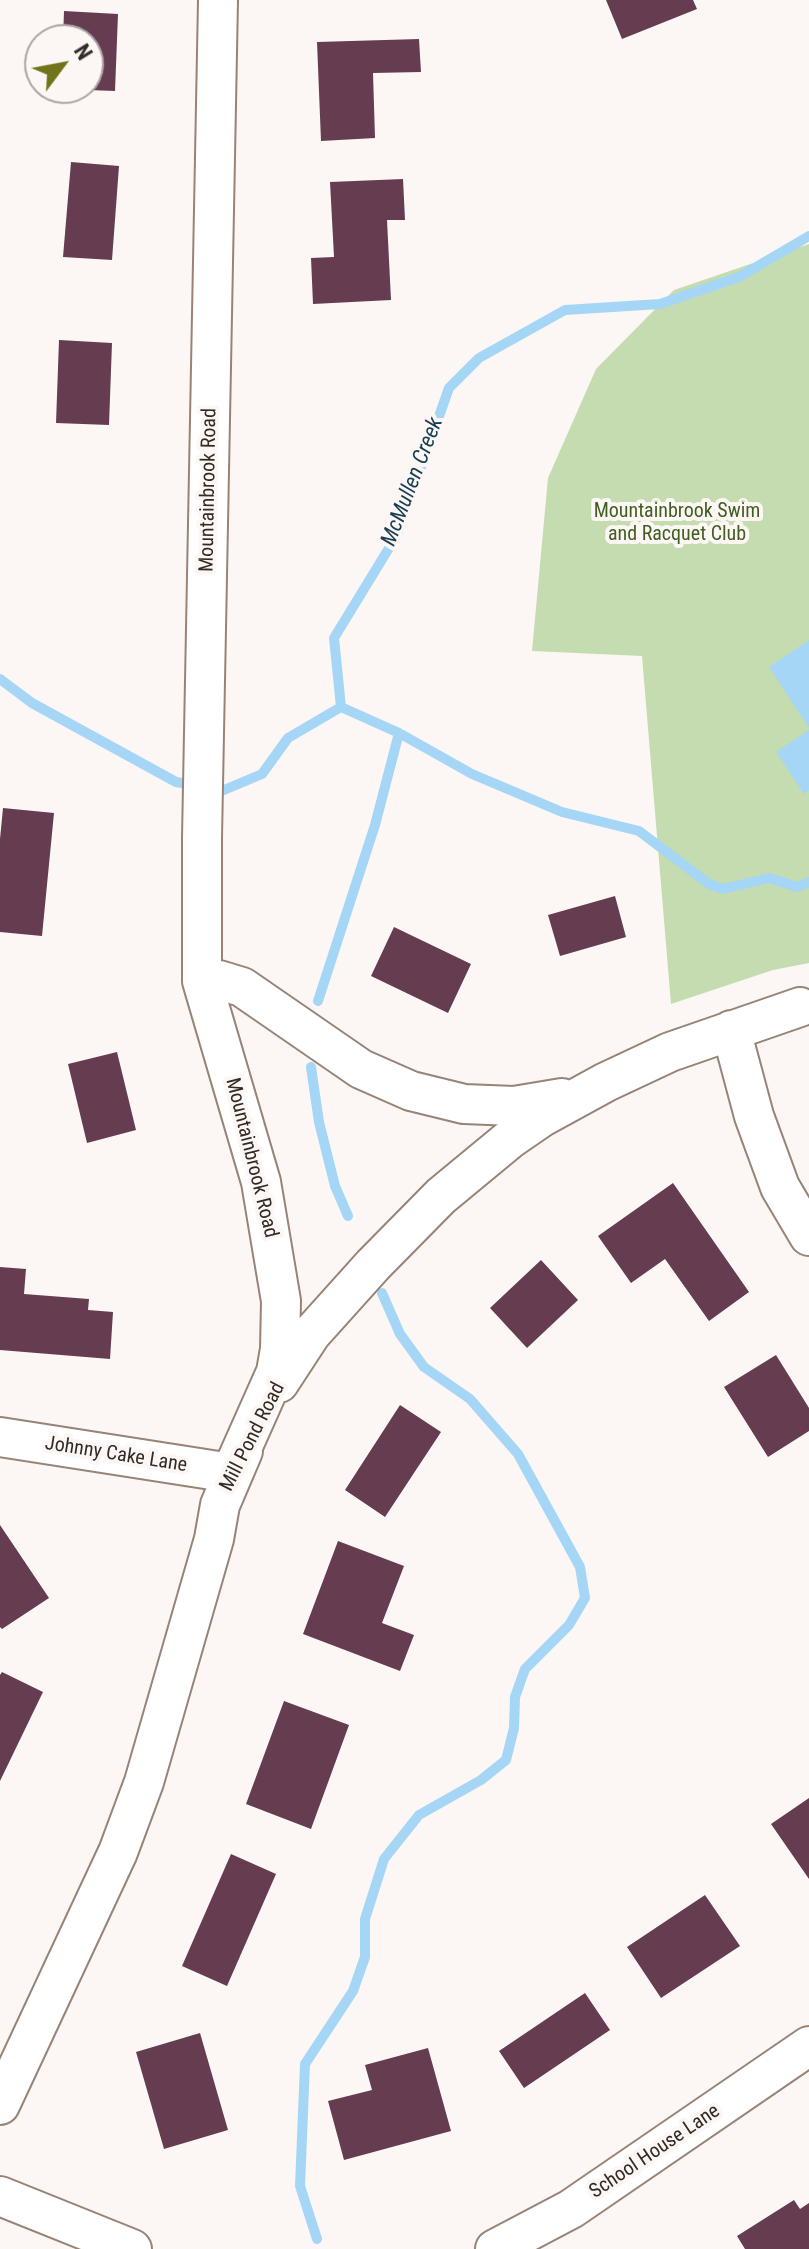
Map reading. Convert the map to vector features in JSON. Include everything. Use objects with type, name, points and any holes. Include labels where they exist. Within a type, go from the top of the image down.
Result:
[{"type":"street","name":"Mountainbrook Road","points":[[218,0],[202,981],[261,1182],[281,1301],[276,1372],[231,1473]]},
{"type":"street","points":[[202,981],[219,980],[242,987],[361,1069],[411,1091],[464,1104],[514,1106],[558,1099],[606,1082]]},
{"type":"street","name":"Mill Pond Road","points":[[0,2105],[118,1852],[144,1782],[231,1473],[288,1366],[311,1334],[441,1196],[542,1117],[670,1052],[800,1007]]},
{"type":"street","points":[[731,1030],[754,1116],[780,1187],[809,1236]]},
{"type":"street","name":"Johnny Cake Lane","points":[[0,1437],[231,1473]]},
{"type":"street","name":"School House Lane","points":[[495,2249],[571,2209],[809,2046]]},
{"type":"street","points":[[0,2196],[132,2249]]},
{"type":"green space","name":"Mountainbrook Swim and Racquet Club","points":[[809,244],[809,963],[773,970],[671,1004],[642,656],[532,651],[548,478],[596,369],[674,290]]},
{"type":"water","points":[[809,640],[809,728],[769,667]]},
{"type":"water","points":[[809,730],[809,790],[804,794],[776,752]]},
{"type":"building","points":[[606,0],[693,0],[697,9],[622,39]]},
{"type":"building","points":[[64,11],[118,14],[115,91],[104,91],[104,24],[64,24]]},
{"type":"building","points":[[419,39],[421,72],[373,73],[375,138],[321,141],[317,42]]},
{"type":"building","points":[[71,162],[119,166],[112,260],[63,257]]},
{"type":"building","points":[[403,179],[405,220],[387,220],[391,300],[313,304],[311,258],[334,257],[330,182]]},
{"type":"building","points":[[59,340],[112,343],[109,425],[56,423]]},
{"type":"building","points":[[3,808],[54,813],[42,936],[0,932]]},
{"type":"building","points":[[615,896],[626,937],[560,956],[548,915]]},
{"type":"building","points":[[394,927],[471,964],[448,1013],[371,976]]},
{"type":"building","points":[[117,1052],[136,1130],[87,1143],[68,1064]]},
{"type":"building","points":[[673,1183],[749,1292],[709,1321],[665,1259],[631,1283],[598,1236]]},
{"type":"building","points":[[541,1260],[578,1300],[527,1348],[490,1308]]},
{"type":"building","points":[[0,1267],[26,1269],[24,1294],[89,1299],[88,1310],[113,1312],[110,1359],[0,1350]]},
{"type":"building","points":[[776,1355],[809,1408],[809,1431],[768,1457],[724,1387]]},
{"type":"building","points":[[400,1405],[441,1432],[385,1517],[345,1490]]},
{"type":"building","points":[[0,1525],[49,1598],[2,1629],[0,1627]]},
{"type":"building","points":[[338,1541],[404,1566],[382,1623],[414,1635],[400,1671],[303,1634]]},
{"type":"building","points":[[2,1672],[43,1692],[0,1781],[0,1675]]},
{"type":"building","points":[[284,1701],[349,1725],[311,1829],[246,1804]]},
{"type":"building","points":[[809,1798],[809,1879],[771,1824]]},
{"type":"building","points":[[231,1854],[276,1874],[227,1986],[182,1966]]},
{"type":"building","points":[[705,1895],[740,1946],[661,1998],[627,1947]]},
{"type":"building","points":[[585,1993],[610,2030],[524,2088],[499,2051]]},
{"type":"building","points":[[200,2033],[228,2130],[164,2149],[136,2052]]},
{"type":"building","points":[[428,2048],[451,2131],[344,2160],[328,2101],[372,2090],[365,2065]]},
{"type":"building","points":[[794,2200],[800,2209],[809,2203],[809,2249],[745,2249],[737,2236]]},
{"type":"waterway","name":"McMullen Creek","points":[[341,707],[334,638],[397,535],[449,388],[479,358],[565,310],[660,304],[739,277],[809,236]]},
{"type":"waterway","name":"McMullen Creek","points":[[0,679],[32,703],[176,782],[224,790],[262,774],[288,738],[341,707]]},
{"type":"waterway","points":[[341,707],[399,733],[472,774],[562,812],[639,831],[709,884],[723,889],[769,878],[797,887],[809,882]]},
{"type":"waterway","points":[[318,1001],[375,825],[399,733]]},
{"type":"waterway","points":[[311,1067],[319,1122],[335,1186],[348,1216]]},
{"type":"waterway","points":[[317,2239],[300,2186],[305,2064],[353,1991],[365,1957],[365,1919],[384,1859],[419,1815],[481,1780],[506,1760],[514,1728],[515,1697],[525,1669],[569,1625],[585,1598],[580,1567],[518,1454],[470,1399],[424,1367],[400,1334],[382,1293]]}]
